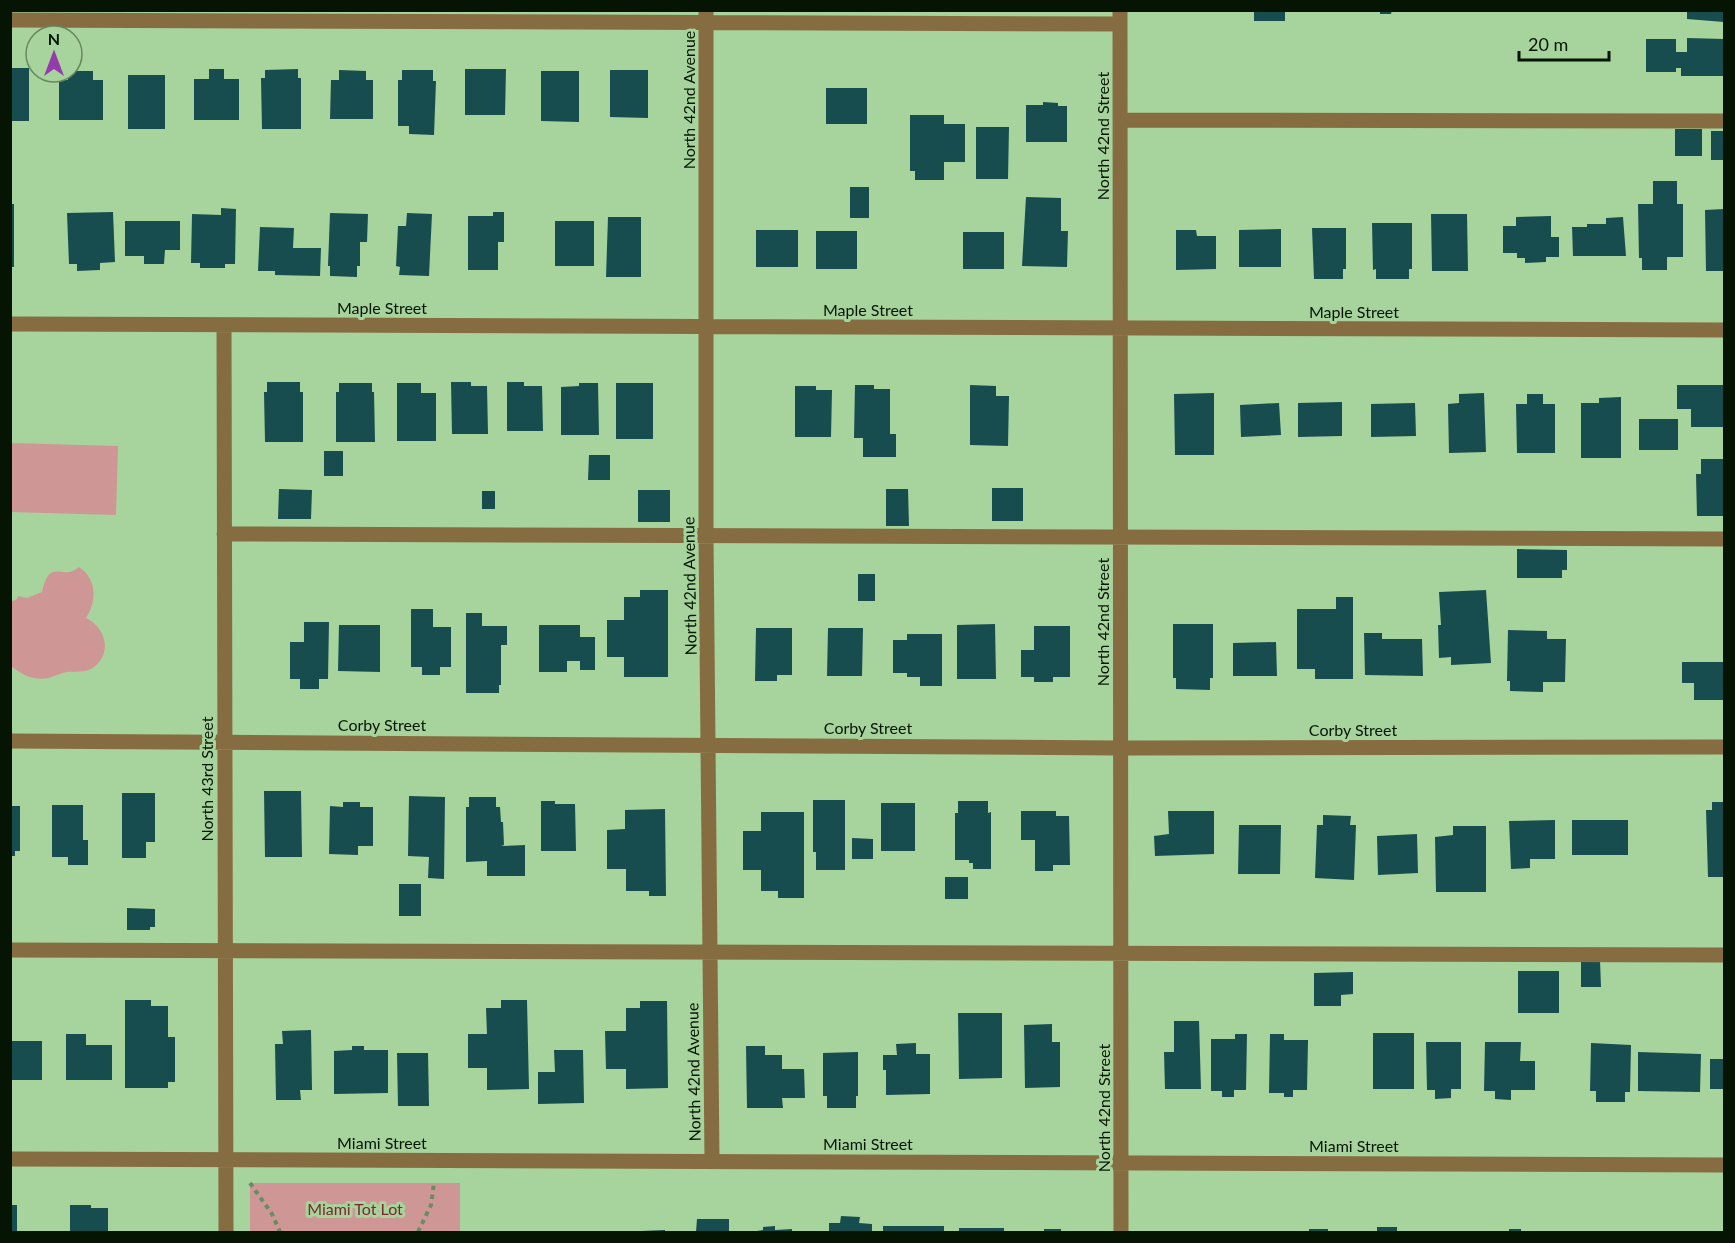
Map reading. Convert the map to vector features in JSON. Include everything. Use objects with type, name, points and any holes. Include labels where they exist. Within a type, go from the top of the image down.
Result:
[{"type":"street","name":"North 42nd Avenue","points":[[706,17],[706,537],[712,1161]]},
{"type":"street","points":[[10,20],[1120,17]]},
{"type":"street","name":"North 42nd Street","points":[[1120,17],[1121,1233]]},
{"type":"street","points":[[1120,120],[1725,121]]},
{"type":"street","name":"Maple Street","points":[[10,324],[1725,330]]},
{"type":"street","name":"North 43rd Street","points":[[224,325],[226,1233]]},
{"type":"street","points":[[224,534],[1725,539]]},
{"type":"street","name":"Corby Street","points":[[10,741],[1120,748],[1725,747]]},
{"type":"street","points":[[10,950],[710,954],[1725,955]]},
{"type":"street","name":"Miami Street","points":[[10,1159],[1725,1165]]},
{"type":"path","points":[[250,1183],[272,1214],[280,1233]]},
{"type":"path","points":[[417,1233],[431,1205],[434,1183]]},
{"type":"green space","points":[[11,443],[118,446],[116,515],[11,512]]},
{"type":"green space","points":[[79,567],[92,584],[92,605],[86,618],[98,627],[104,640],[105,647],[100,661],[88,670],[67,672],[44,679],[24,675],[11,666],[11,602],[18,596],[27,598],[42,592],[45,581],[53,572],[68,572]]},
{"type":"green space","name":"Miami Tot Lot","points":[[250,1183],[460,1183],[460,1232],[250,1232]]},
{"type":"building","points":[[1254,10],[1285,10],[1285,21],[1254,21]]},
{"type":"building","points":[[1380,10],[1392,10],[1391,14],[1380,14]]},
{"type":"building","points":[[1687,10],[1724,10],[1724,22],[1687,19]]},
{"type":"building","points":[[1687,38],[1724,39],[1724,76],[1681,76],[1681,68],[1676,68],[1676,72],[1646,72],[1646,39],[1676,39],[1676,52],[1687,52]]},
{"type":"building","points":[[10,68],[24,68],[24,84],[29,84],[29,121],[10,121]]},
{"type":"building","points":[[209,69],[224,69],[224,79],[239,79],[239,120],[194,120],[194,79],[209,79]]},
{"type":"building","points":[[298,69],[298,78],[301,78],[301,129],[262,129],[261,78],[265,78],[265,70]]},
{"type":"building","points":[[465,69],[506,69],[505,115],[465,115]]},
{"type":"building","points":[[339,70],[366,71],[366,80],[373,80],[373,119],[330,119],[331,80],[339,80]]},
{"type":"building","points":[[402,70],[433,70],[433,81],[436,81],[434,135],[409,134],[409,126],[398,126],[398,80],[402,80]]},
{"type":"building","points":[[610,70],[648,70],[648,118],[610,117]]},
{"type":"building","points":[[84,71],[93,71],[93,80],[103,80],[103,120],[59,120],[59,84],[84,84]]},
{"type":"building","points":[[541,71],[579,71],[579,122],[541,121]]},
{"type":"building","points":[[128,75],[165,75],[165,129],[128,129]]},
{"type":"building","points":[[826,88],[867,88],[867,124],[826,124]]},
{"type":"building","points":[[1043,102],[1067,106],[1067,142],[1026,142],[1026,105],[1043,105]]},
{"type":"building","points":[[910,115],[944,115],[944,124],[965,124],[965,162],[944,162],[944,180],[915,180],[915,171],[910,171]]},
{"type":"building","points":[[976,127],[1009,127],[1008,179],[976,179]]},
{"type":"building","points":[[1675,129],[1702,129],[1702,156],[1675,156]]},
{"type":"building","points":[[1711,131],[1724,131],[1724,160],[1711,160]]},
{"type":"building","points":[[1653,181],[1677,181],[1677,204],[1683,204],[1683,257],[1667,257],[1667,270],[1642,270],[1642,258],[1639,258],[1638,204],[1653,204]]},
{"type":"building","points":[[850,187],[869,187],[869,218],[850,218]]},
{"type":"building","points":[[1026,197],[1061,198],[1061,231],[1068,231],[1067,267],[1022,266]]},
{"type":"building","points":[[10,204],[14,204],[14,267],[10,267]]},
{"type":"building","points":[[221,208],[236,209],[235,264],[225,264],[225,268],[200,268],[200,263],[191,263],[192,214],[221,215]]},
{"type":"building","points":[[1724,209],[1724,271],[1706,271],[1705,210]]},
{"type":"building","points":[[113,212],[115,262],[100,263],[100,270],[77,271],[77,264],[69,264],[67,213]]},
{"type":"building","points":[[493,212],[504,212],[504,242],[498,242],[498,270],[468,270],[468,216],[493,216]]},
{"type":"building","points":[[330,213],[368,214],[367,242],[360,242],[360,266],[357,266],[357,277],[330,276],[330,266],[328,266]]},
{"type":"building","points":[[407,213],[432,214],[429,276],[399,275],[400,267],[396,266],[398,226],[406,226]]},
{"type":"building","points":[[1431,214],[1467,214],[1468,271],[1432,271]]},
{"type":"building","points":[[1551,216],[1551,237],[1559,237],[1559,257],[1546,257],[1546,262],[1525,263],[1525,258],[1517,258],[1517,253],[1503,253],[1503,226],[1516,226],[1516,217]]},
{"type":"building","points":[[608,217],[641,217],[641,277],[606,277]]},
{"type":"building","points":[[1623,217],[1626,256],[1573,256],[1572,227],[1606,224],[1606,218]]},
{"type":"building","points":[[125,221],[180,221],[180,250],[165,250],[164,264],[144,264],[144,256],[125,256]]},
{"type":"building","points":[[555,221],[594,221],[594,266],[555,266]]},
{"type":"building","points":[[1372,223],[1412,223],[1412,269],[1409,269],[1409,279],[1376,279],[1376,269],[1373,270]]},
{"type":"building","points":[[260,227],[294,228],[293,248],[321,248],[320,276],[275,275],[275,271],[258,271]]},
{"type":"building","points":[[1312,228],[1346,228],[1346,269],[1343,269],[1343,279],[1314,279]]},
{"type":"building","points":[[1281,229],[1281,267],[1239,267],[1239,230]]},
{"type":"building","points":[[756,230],[798,230],[798,267],[756,267]]},
{"type":"building","points":[[1176,230],[1196,230],[1197,236],[1216,236],[1216,269],[1176,270]]},
{"type":"building","points":[[816,231],[857,231],[857,269],[816,269]]},
{"type":"building","points":[[963,232],[1004,232],[1004,269],[963,269]]},
{"type":"building","points":[[267,382],[300,382],[300,392],[303,392],[303,442],[265,442],[264,392],[267,392]]},
{"type":"building","points":[[451,382],[471,382],[471,386],[487,386],[488,434],[452,434]]},
{"type":"building","points":[[507,382],[524,382],[524,386],[542,386],[543,431],[507,431]]},
{"type":"building","points":[[339,383],[372,383],[375,442],[336,442],[336,392],[339,392]]},
{"type":"building","points":[[397,383],[421,383],[421,393],[436,393],[436,441],[397,441]]},
{"type":"building","points":[[579,383],[598,383],[599,435],[561,435],[561,387],[579,386]]},
{"type":"building","points":[[616,383],[653,383],[653,439],[616,439]]},
{"type":"building","points":[[855,385],[874,385],[874,389],[890,389],[890,434],[896,434],[896,457],[863,457],[863,438],[854,438]]},
{"type":"building","points":[[970,385],[996,386],[996,396],[1009,396],[1008,446],[970,445]]},
{"type":"building","points":[[1677,385],[1724,385],[1724,427],[1691,427],[1691,409],[1677,409]]},
{"type":"building","points":[[795,386],[816,386],[816,390],[832,390],[831,437],[795,437]]},
{"type":"building","points":[[1214,393],[1214,455],[1175,455],[1174,394]]},
{"type":"building","points":[[1484,393],[1486,452],[1449,453],[1448,404],[1459,403],[1459,394]]},
{"type":"building","points":[[1527,394],[1543,394],[1543,404],[1555,404],[1555,453],[1517,453],[1516,404],[1527,404]]},
{"type":"building","points":[[1621,397],[1621,458],[1581,458],[1581,403],[1599,403],[1599,398]]},
{"type":"building","points":[[1342,402],[1342,436],[1298,437],[1298,403]]},
{"type":"building","points":[[1279,403],[1281,435],[1241,437],[1240,405]]},
{"type":"building","points":[[1415,403],[1416,436],[1371,437],[1371,404]]},
{"type":"building","points":[[1639,419],[1678,419],[1678,450],[1639,450]]},
{"type":"building","points":[[324,451],[343,451],[343,476],[324,476]]},
{"type":"building","points":[[589,455],[610,455],[610,480],[588,480]]},
{"type":"building","points":[[1701,459],[1724,459],[1724,516],[1697,516],[1696,474],[1701,474]]},
{"type":"building","points":[[992,488],[1023,488],[1023,521],[992,521]]},
{"type":"building","points":[[279,489],[312,490],[311,519],[278,519]]},
{"type":"building","points":[[886,489],[908,489],[909,526],[886,526]]},
{"type":"building","points":[[638,490],[670,490],[670,522],[638,522]]},
{"type":"building","points":[[482,491],[495,491],[495,509],[482,509]]},
{"type":"building","points":[[1517,549],[1567,550],[1567,570],[1562,570],[1562,578],[1517,578]]},
{"type":"building","points":[[858,574],[875,574],[875,601],[858,601]]},
{"type":"building","points":[[640,590],[668,590],[668,677],[624,677],[624,657],[607,657],[607,620],[624,620],[624,597],[640,597]]},
{"type":"building","points":[[1486,590],[1491,663],[1451,665],[1451,657],[1439,658],[1438,625],[1441,625],[1439,592]]},
{"type":"building","points":[[1336,597],[1353,597],[1353,679],[1315,679],[1315,669],[1297,669],[1297,609],[1336,609]]},
{"type":"building","points":[[411,609],[433,609],[433,627],[451,627],[451,667],[440,667],[440,675],[422,675],[422,667],[411,667]]},
{"type":"building","points":[[466,613],[482,613],[482,626],[507,626],[507,645],[501,645],[499,693],[466,693]]},
{"type":"building","points":[[304,622],[329,622],[328,679],[319,679],[319,689],[300,689],[300,679],[290,679],[290,642],[304,642]]},
{"type":"building","points":[[995,624],[996,679],[957,679],[957,625]]},
{"type":"building","points":[[1173,624],[1213,624],[1213,678],[1210,678],[1210,690],[1176,689],[1176,678],[1173,678]]},
{"type":"building","points":[[339,625],[380,625],[380,672],[338,671]]},
{"type":"building","points":[[539,625],[580,625],[580,637],[595,637],[595,670],[580,670],[580,661],[567,661],[567,672],[539,672]]},
{"type":"building","points":[[1034,626],[1070,626],[1070,677],[1053,677],[1053,682],[1034,682],[1034,677],[1021,677],[1021,650],[1034,650]]},
{"type":"building","points":[[756,628],[792,628],[792,675],[777,675],[777,681],[755,681]]},
{"type":"building","points":[[828,628],[863,628],[862,676],[827,676]]},
{"type":"building","points":[[1508,630],[1547,631],[1547,639],[1566,639],[1565,682],[1543,682],[1543,692],[1510,691],[1510,681],[1507,681]]},
{"type":"building","points":[[1364,633],[1382,633],[1382,639],[1422,639],[1423,676],[1365,675]]},
{"type":"building","points":[[907,634],[942,634],[942,686],[920,686],[920,677],[907,677],[907,673],[893,673],[893,640],[907,640]]},
{"type":"building","points":[[1276,642],[1277,676],[1233,676],[1233,643]]},
{"type":"building","points":[[1682,662],[1724,662],[1724,700],[1694,700],[1694,683],[1682,683]]},
{"type":"building","points":[[264,791],[301,791],[302,857],[265,857]]},
{"type":"building","points":[[122,793],[155,793],[155,842],[146,842],[146,858],[122,858]]},
{"type":"building","points":[[409,796],[445,797],[444,879],[428,878],[429,857],[408,856]]},
{"type":"building","points":[[469,797],[496,797],[496,807],[500,807],[501,822],[503,822],[504,845],[501,846],[525,845],[525,876],[487,876],[487,861],[466,862],[466,807],[469,807]]},
{"type":"building","points":[[813,800],[845,800],[845,870],[816,870],[816,852],[813,852]]},
{"type":"building","points":[[541,801],[575,804],[576,851],[541,851]]},
{"type":"building","points":[[958,801],[988,801],[988,813],[991,812],[991,869],[973,869],[973,863],[969,863],[969,860],[955,860],[955,813],[958,813]]},
{"type":"building","points":[[343,802],[360,802],[360,807],[373,807],[373,846],[358,846],[358,855],[329,854],[330,806],[343,807]]},
{"type":"building","points":[[1712,802],[1724,802],[1724,877],[1708,877],[1706,810],[1712,810]]},
{"type":"building","points":[[881,803],[915,803],[915,851],[881,851]]},
{"type":"building","points":[[52,805],[83,805],[83,840],[88,840],[88,865],[68,865],[68,857],[52,857]]},
{"type":"building","points":[[10,806],[20,806],[20,851],[15,851],[15,856],[10,856]]},
{"type":"building","points":[[665,809],[666,896],[649,896],[649,891],[626,891],[626,869],[607,869],[607,830],[625,829],[625,810]]},
{"type":"building","points":[[1021,811],[1056,811],[1056,816],[1069,816],[1070,865],[1053,865],[1053,871],[1035,871],[1035,840],[1021,840]]},
{"type":"building","points":[[1168,811],[1214,811],[1214,854],[1155,856],[1154,836],[1169,834]]},
{"type":"building","points":[[761,812],[804,812],[804,898],[778,898],[778,891],[761,891],[761,870],[743,870],[743,831],[761,831]]},
{"type":"building","points":[[1323,815],[1351,816],[1350,825],[1356,825],[1354,880],[1315,878],[1317,825],[1323,825]]},
{"type":"building","points":[[1555,820],[1555,859],[1530,859],[1530,868],[1511,869],[1509,821]]},
{"type":"building","points":[[1572,820],[1628,820],[1628,855],[1572,855]]},
{"type":"building","points":[[1239,825],[1281,825],[1280,874],[1238,874]]},
{"type":"building","points":[[1453,826],[1486,826],[1486,892],[1436,892],[1435,837],[1453,835]]},
{"type":"building","points":[[1417,834],[1418,873],[1378,875],[1377,836]]},
{"type":"building","points":[[852,838],[873,839],[873,859],[852,859]]},
{"type":"building","points":[[945,877],[968,877],[968,899],[945,899]]},
{"type":"building","points":[[399,884],[421,884],[421,916],[399,916]]},
{"type":"building","points":[[127,908],[155,909],[155,927],[150,927],[150,930],[127,930]]},
{"type":"building","points":[[1600,960],[1601,987],[1581,987],[1581,961]]},
{"type":"building","points":[[1518,971],[1559,971],[1559,1013],[1518,1013]]},
{"type":"building","points":[[1353,972],[1353,994],[1341,995],[1341,1006],[1314,1006],[1314,973]]},
{"type":"building","points":[[125,1000],[151,1000],[151,1006],[168,1006],[168,1037],[175,1037],[175,1082],[168,1082],[168,1088],[125,1088]]},
{"type":"building","points":[[501,1000],[527,1000],[529,1089],[487,1090],[487,1068],[468,1068],[468,1034],[487,1034],[486,1008],[501,1008]]},
{"type":"building","points":[[640,1001],[667,1001],[668,1088],[626,1089],[626,1069],[606,1069],[605,1031],[626,1031],[626,1008],[640,1008]]},
{"type":"building","points":[[958,1013],[1002,1013],[1002,1078],[959,1079]]},
{"type":"building","points":[[1174,1021],[1199,1021],[1201,1089],[1165,1089],[1164,1052],[1174,1052]]},
{"type":"building","points":[[1052,1024],[1052,1042],[1060,1042],[1060,1087],[1025,1088],[1024,1025]]},
{"type":"building","points":[[311,1030],[312,1090],[300,1090],[301,1100],[276,1100],[275,1044],[283,1044],[282,1031]]},
{"type":"building","points":[[1373,1033],[1414,1033],[1414,1089],[1373,1089]]},
{"type":"building","points":[[66,1034],[86,1034],[86,1045],[112,1045],[112,1080],[66,1080]]},
{"type":"building","points":[[1235,1034],[1247,1034],[1246,1090],[1234,1090],[1234,1097],[1222,1097],[1222,1091],[1211,1091],[1211,1039],[1235,1039]]},
{"type":"building","points":[[1270,1034],[1284,1034],[1284,1040],[1308,1040],[1307,1090],[1293,1090],[1293,1097],[1284,1097],[1284,1093],[1269,1093]]},
{"type":"building","points":[[10,1041],[42,1041],[42,1080],[10,1080]]},
{"type":"building","points":[[1426,1042],[1461,1042],[1461,1089],[1451,1089],[1451,1098],[1435,1099],[1435,1090],[1427,1090]]},
{"type":"building","points":[[1485,1042],[1521,1042],[1520,1061],[1535,1061],[1535,1090],[1511,1090],[1511,1100],[1495,1099],[1495,1091],[1484,1091]]},
{"type":"building","points":[[916,1043],[916,1054],[930,1054],[930,1094],[886,1095],[886,1070],[883,1070],[883,1055],[897,1055],[896,1044]]},
{"type":"building","points":[[1591,1043],[1631,1045],[1630,1092],[1625,1092],[1625,1102],[1596,1102],[1596,1091],[1590,1091]]},
{"type":"building","points":[[352,1046],[364,1046],[364,1050],[388,1050],[388,1093],[334,1094],[334,1051],[352,1050]]},
{"type":"building","points":[[746,1046],[765,1046],[765,1055],[782,1055],[782,1069],[804,1069],[805,1098],[782,1098],[783,1108],[747,1108]]},
{"type":"building","points":[[554,1050],[583,1050],[584,1103],[538,1104],[538,1072],[555,1072]]},
{"type":"building","points":[[858,1052],[856,1108],[827,1108],[827,1096],[823,1096],[823,1053]]},
{"type":"building","points":[[1638,1052],[1701,1054],[1700,1092],[1638,1091]]},
{"type":"building","points":[[397,1053],[428,1053],[429,1106],[398,1106]]},
{"type":"building","points":[[1710,1059],[1724,1059],[1724,1089],[1710,1089]]},
{"type":"building","points":[[10,1205],[17,1205],[17,1232],[10,1232]]},
{"type":"building","points":[[70,1205],[108,1208],[108,1232],[70,1232]]},
{"type":"building","points":[[841,1216],[860,1217],[859,1223],[872,1224],[872,1232],[829,1232],[829,1223],[840,1223]]},
{"type":"building","points":[[697,1219],[729,1219],[729,1232],[696,1232]]},
{"type":"building","points":[[775,1226],[775,1230],[792,1229],[792,1232],[757,1232],[763,1230],[763,1227]]},
{"type":"building","points":[[883,1226],[944,1226],[944,1232],[883,1232]]},
{"type":"building","points":[[1377,1227],[1397,1227],[1397,1232],[1377,1232]]},
{"type":"building","points":[[959,1228],[1004,1228],[1004,1232],[959,1232]]},
{"type":"building","points":[[1044,1229],[1061,1229],[1061,1232],[1044,1232]]},
{"type":"building","points":[[1309,1229],[1328,1229],[1328,1232],[1309,1232]]},
{"type":"building","points":[[1509,1229],[1521,1229],[1521,1232],[1509,1232]]},
{"type":"building","points":[[665,1230],[665,1232],[641,1232],[641,1231]]}]
